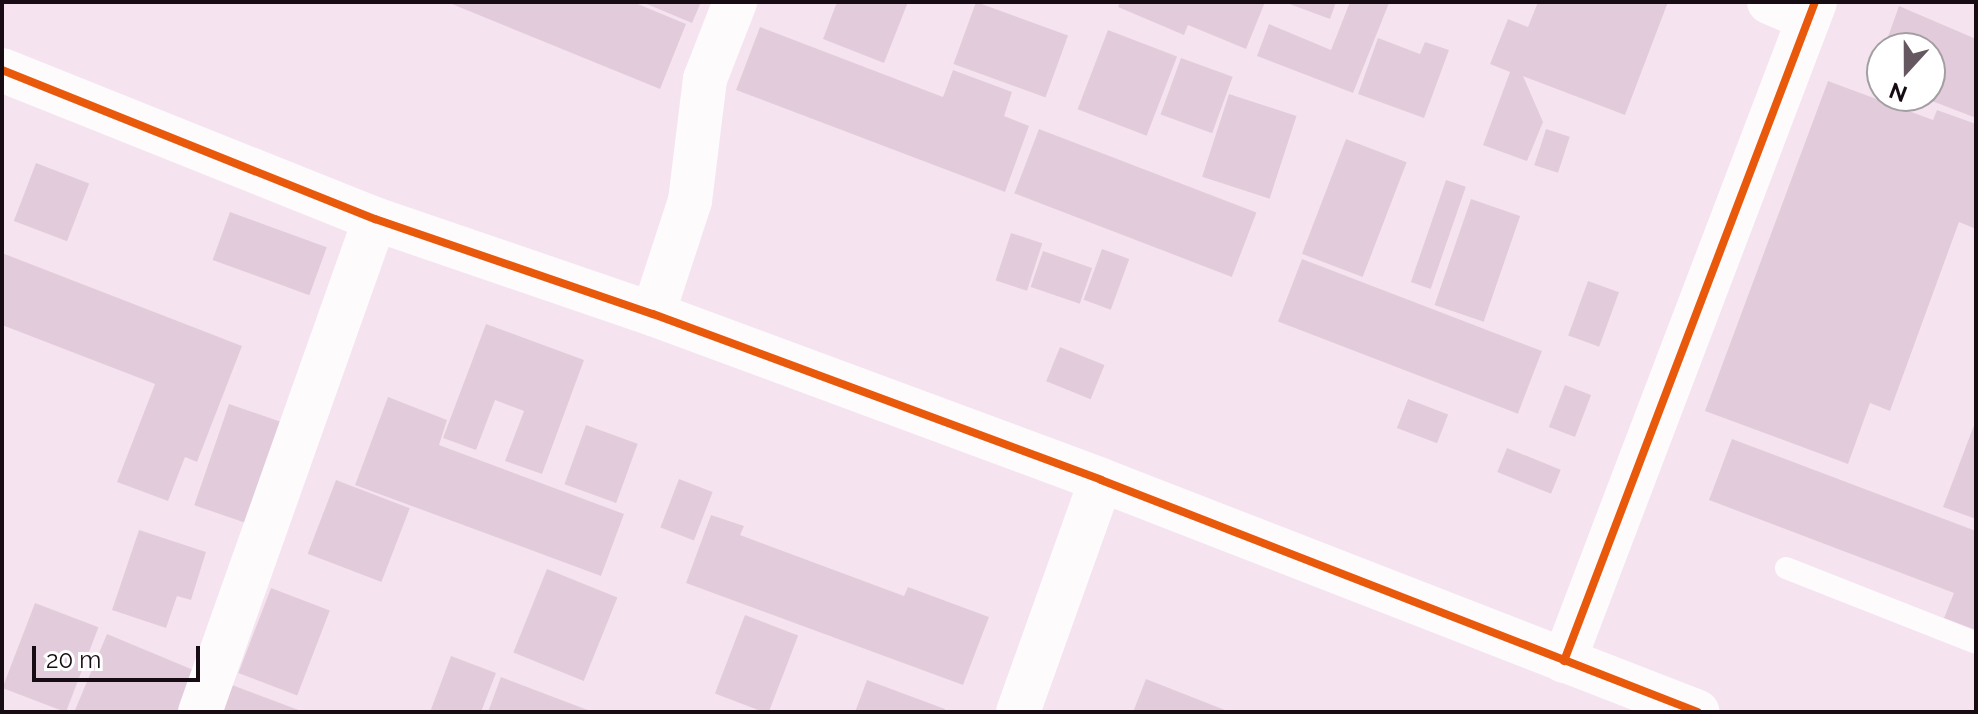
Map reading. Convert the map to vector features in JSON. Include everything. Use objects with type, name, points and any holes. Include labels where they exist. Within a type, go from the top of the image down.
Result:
[{"type":"street","points":[[653,314],[690,201],[705,79],[735,2]]},
{"type":"street","points":[[1564,661],[1797,8]]},
{"type":"street","points":[[2,70],[375,219],[653,314],[1101,480],[1698,712]]},
{"type":"street","points":[[200,712],[375,219]]},
{"type":"street","points":[[1018,712],[1101,480]]},
{"type":"lane","points":[[1786,568],[1976,643]]},
{"type":"building","points":[[447,2],[633,2],[686,24],[660,89]]},
{"type":"building","points":[[642,2],[701,2],[692,23]]},
{"type":"building","points":[[837,2],[908,2],[884,63],[823,39]]},
{"type":"building","points":[[976,2],[1068,36],[1046,98],[953,64]]},
{"type":"building","points":[[1120,2],[1265,2],[1246,49],[1188,25],[1184,35],[1118,7]]},
{"type":"building","points":[[1284,2],[1336,2],[1330,19]]},
{"type":"building","points":[[1350,2],[1389,3],[1353,93],[1257,56],[1269,24],[1331,50]]},
{"type":"building","points":[[1538,2],[1668,2],[1625,115],[1523,76],[1543,122],[1527,161],[1483,145],[1510,72],[1490,64],[1508,19],[1528,27]]},
{"type":"building","points":[[1899,6],[1976,39],[1976,118],[1946,106],[1946,32],[1890,32]]},
{"type":"building","points":[[760,27],[943,97],[953,70],[1012,92],[1004,116],[1029,126],[1005,192],[736,90]]},
{"type":"building","points":[[1108,30],[1177,57],[1147,136],[1078,109]]},
{"type":"building","points":[[1378,38],[1420,54],[1425,42],[1449,50],[1424,118],[1358,94]]},
{"type":"building","points":[[1181,58],[1233,77],[1212,133],[1160,114]]},
{"type":"building","points":[[1828,81],[1866,95],[1866,112],[1911,112],[1933,120],[1936,112],[1943,112],[1976,124],[1976,229],[1959,222],[1890,411],[1870,403],[1848,464],[1705,411]]},
{"type":"building","points":[[1229,94],[1297,116],[1270,199],[1202,177]]},
{"type":"building","points":[[1039,129],[1257,212],[1232,277],[1014,193]]},
{"type":"building","points":[[1546,129],[1570,137],[1558,173],[1534,165]]},
{"type":"building","points":[[1346,139],[1407,162],[1363,277],[1302,254]]},
{"type":"building","points":[[36,163],[89,183],[67,241],[14,221]]},
{"type":"building","points":[[1446,180],[1466,187],[1431,289],[1411,282]]},
{"type":"building","points":[[1471,199],[1520,216],[1484,322],[1435,305]]},
{"type":"building","points":[[230,212],[327,247],[309,295],[213,260]]},
{"type":"building","points":[[1011,233],[1042,243],[1027,291],[996,281]]},
{"type":"building","points":[[1102,249],[1129,259],[1111,310],[1084,300]]},
{"type":"building","points":[[1043,251],[1092,268],[1080,304],[1031,287]]},
{"type":"building","points":[[2,253],[242,346],[197,462],[185,457],[168,501],[117,482],[155,384],[2,325]]},
{"type":"building","points":[[1302,259],[1542,351],[1518,414],[1278,322]]},
{"type":"building","points":[[1588,281],[1619,292],[1599,347],[1568,336]]},
{"type":"building","points":[[486,324],[584,360],[542,474],[505,461],[524,411],[495,400],[476,450],[443,438]]},
{"type":"building","points":[[1060,347],[1105,365],[1091,399],[1046,381]]},
{"type":"building","points":[[1565,385],[1591,395],[1575,437],[1549,427]]},
{"type":"building","points":[[388,397],[447,420],[439,445],[624,514],[601,576],[355,485]]},
{"type":"building","points":[[1408,399],[1448,414],[1437,443],[1397,428]]},
{"type":"building","points":[[229,404],[294,426],[259,528],[194,505]]},
{"type":"building","points":[[1976,420],[1976,519],[1943,507]]},
{"type":"building","points":[[586,425],[638,444],[616,503],[564,484]]},
{"type":"building","points":[[1732,439],[1976,531],[1976,630],[1944,618],[1954,593],[1709,500]]},
{"type":"building","points":[[1507,448],[1561,470],[1551,494],[1497,472]]},
{"type":"building","points":[[679,479],[713,492],[694,540],[660,528]]},
{"type":"building","points":[[336,480],[410,508],[381,582],[308,554]]},
{"type":"building","points":[[711,515],[744,526],[740,535],[904,596],[908,587],[989,617],[963,685],[686,583]]},
{"type":"building","points":[[139,530],[206,552],[191,600],[177,596],[166,628],[112,610]]},
{"type":"building","points":[[547,569],[617,597],[584,681],[513,652]]},
{"type":"building","points":[[271,588],[330,611],[297,696],[238,673]]},
{"type":"building","points":[[35,603],[98,627],[66,712],[2,688]]},
{"type":"building","points":[[745,615],[798,635],[769,712],[715,693]]},
{"type":"building","points":[[107,634],[203,674],[188,712],[75,710]]},
{"type":"building","points":[[451,656],[496,673],[481,712],[430,712]]},
{"type":"building","points":[[501,677],[593,712],[488,712]]},
{"type":"building","points":[[1146,679],[1230,712],[1133,712]]},
{"type":"building","points":[[867,680],[945,709],[944,712],[855,712]]},
{"type":"building","points":[[232,685],[304,712],[222,712]]},
{"type":"cycle path","points":[[1564,661],[1815,2]]},
{"type":"cycle path","points":[[2,70],[375,219],[653,314],[1101,480],[1698,712]]}]
